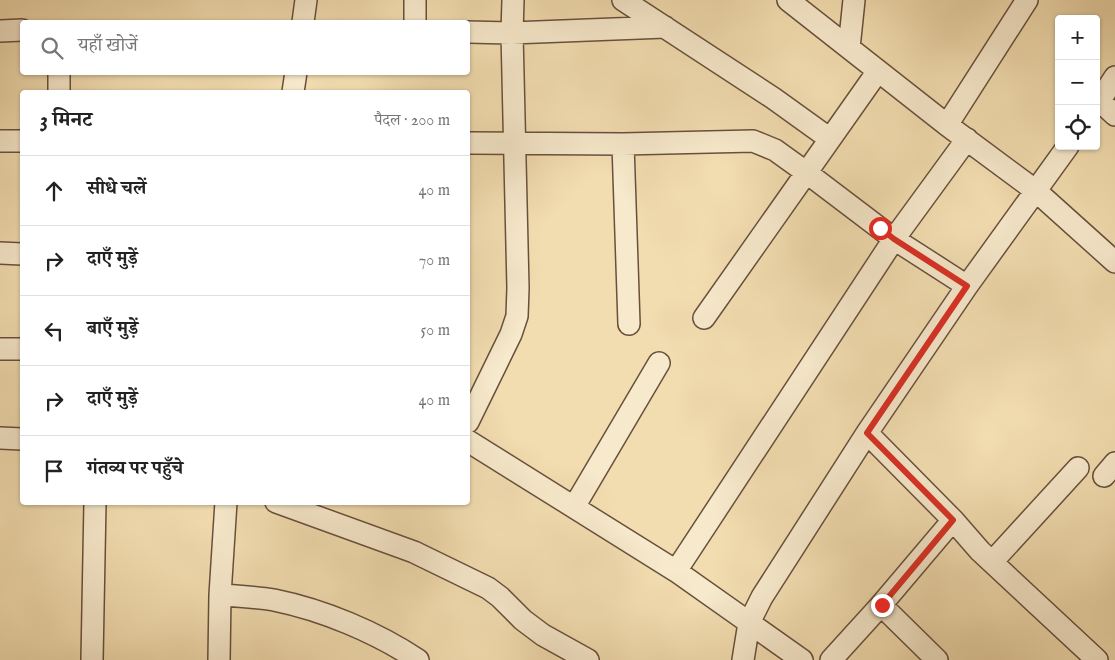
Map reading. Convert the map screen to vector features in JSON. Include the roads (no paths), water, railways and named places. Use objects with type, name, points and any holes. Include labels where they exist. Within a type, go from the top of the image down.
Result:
[{"type":"street","points":[[303,20],[306,0]]},
{"type":"street","points":[[415,0],[415,20]]},
{"type":"street","points":[[470,418],[517,316],[513,0]]},
{"type":"street","points":[[623,0],[773,98],[830,139]]},
{"type":"street","points":[[849,48],[854,0]]},
{"type":"street","points":[[947,125],[1027,0]]},
{"type":"street","points":[[793,2],[947,125],[1036,191],[1115,262]]},
{"type":"street","points":[[470,32],[512,33],[664,27]]},
{"type":"street","points":[[0,31],[20,30]]},
{"type":"street","points":[[704,318],[878,71]]},
{"type":"street","points":[[58,75],[59,90]]},
{"type":"street","points":[[293,90],[296,75]]},
{"type":"street","points":[[1104,107],[1115,77]]},
{"type":"street","points":[[676,571],[894,239],[967,139]]},
{"type":"street","points":[[0,142],[20,141]]},
{"type":"street","points":[[470,143],[623,144],[753,141],[775,150],[894,239],[967,286]]},
{"type":"street","points":[[623,144],[628,324]]},
{"type":"street","points":[[743,660],[749,623],[762,597],[867,433],[967,286],[1065,150]]},
{"type":"street","points":[[0,253],[20,254]]},
{"type":"street","points":[[0,349],[20,349]]},
{"type":"street","points":[[574,507],[659,363]]},
{"type":"street","points":[[867,433],[953,520],[980,551],[1097,660]]},
{"type":"street","points":[[0,438],[20,439]]},
{"type":"street","points":[[470,442],[676,571],[802,660]]},
{"type":"street","points":[[992,562],[1078,468]]},
{"type":"street","points":[[92,660],[95,505]]},
{"type":"street","points":[[219,660],[220,595],[226,505]]},
{"type":"street","points":[[284,505],[414,552],[488,588],[523,620],[543,635],[588,660]]},
{"type":"street","points":[[831,660],[882,605],[953,520]]},
{"type":"street","points":[[220,595],[273,600],[312,610],[342,620],[403,650],[418,660]]},
{"type":"street","points":[[882,605],[937,660]]}]
